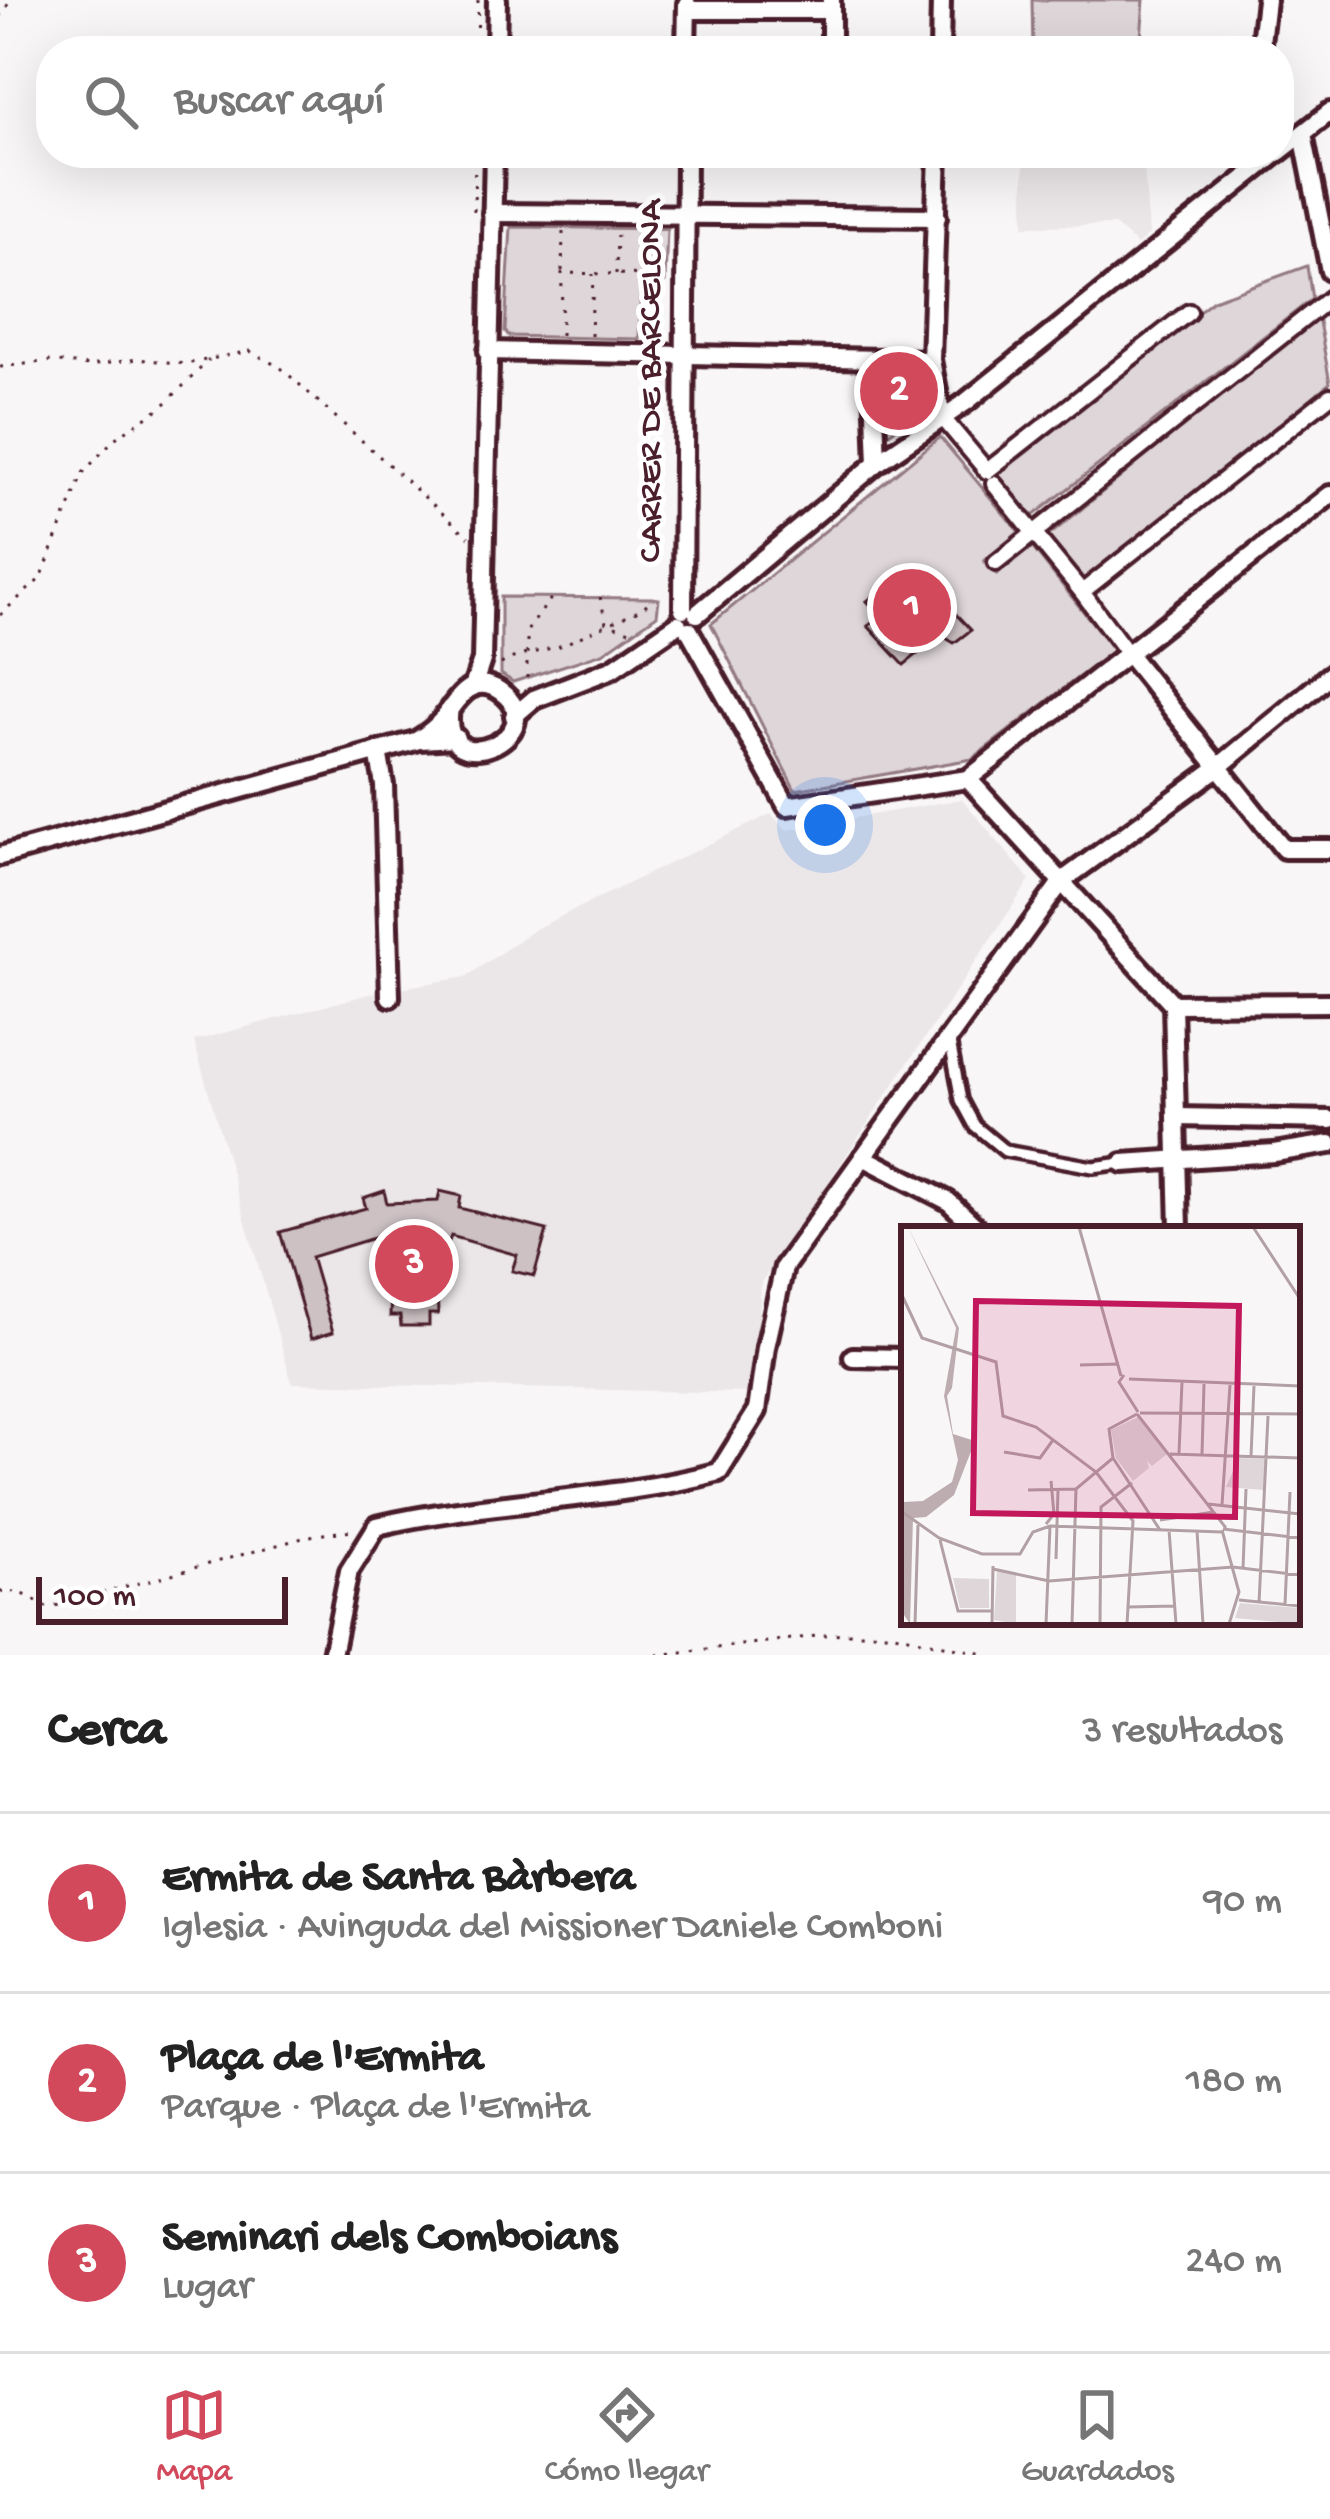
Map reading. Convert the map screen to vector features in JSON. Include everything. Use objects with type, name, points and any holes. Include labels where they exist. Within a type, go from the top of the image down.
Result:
[{"type":"street","points":[[496,36],[497,0]]},
{"type":"street","points":[[940,36],[941,0]]},
{"type":"street","points":[[1262,36],[1265,0]]},
{"type":"street","points":[[686,36],[687,5],[831,5],[831,36]]},
{"type":"street","points":[[1294,140],[1330,112]]},
{"type":"street","points":[[1303,134],[1330,271]]},
{"type":"street","points":[[418,740],[439,724],[455,698],[472,687],[482,660],[494,168]]},
{"type":"street","name":"CARRER DE BARCELONA","points":[[686,168],[687,619]]},
{"type":"street","points":[[938,168],[931,360],[942,417],[987,472],[1189,312]]},
{"type":"street","points":[[1250,168],[1250,173]]},
{"type":"street","points":[[450,708],[448,718],[456,738],[472,750],[493,748],[508,736],[514,716],[535,699],[612,669],[687,619],[1257,168]]},
{"type":"street","points":[[492,213],[937,218]]},
{"type":"street","points":[[996,563],[1330,298]]},
{"type":"street","points":[[488,351],[931,360]]},
{"type":"street","points":[[873,360],[877,464]]},
{"type":"street","points":[[1082,592],[1330,396]]},
{"type":"street","points":[[994,484],[1284,849],[1330,849]]},
{"type":"street","points":[[687,619],[787,806],[968,779],[1330,495]]},
{"type":"street","points":[[482,660],[514,716]]},
{"type":"street","points":[[332,1655],[349,1571],[377,1526],[442,1510],[661,1487],[719,1472],[757,1411],[784,1267],[1062,880],[1216,768],[1330,676]]},
{"type":"street","points":[[472,687],[535,699]]},
{"type":"street","points":[[0,856],[418,740],[456,738]]},
{"type":"street","points":[[378,751],[384,785],[390,997]]},
{"type":"street","points":[[968,779],[1173,1004],[1179,1226]]},
{"type":"street","points":[[1173,1004],[1330,1003]]},
{"type":"street","points":[[1176,1118],[1330,1120]]},
{"type":"street","points":[[1123,1163],[1274,1154],[1330,1144]]},
{"type":"street","points":[[863,1156],[948,1201],[976,1226]]},
{"type":"street","points":[[853,1357],[901,1358]]},
{"type":"lane","points":[[950,1037],[961,1100],[975,1126],[1005,1151],[1093,1167],[1123,1163]]},
{"type":"path","points":[[0,17],[11,0]]},
{"type":"path","points":[[477,36],[478,0]]},
{"type":"path","points":[[560,337],[563,227]]},
{"type":"path","points":[[616,274],[617,228]]},
{"type":"path","points":[[562,273],[665,275]]},
{"type":"path","points":[[591,338],[592,273]]},
{"type":"path","points":[[0,367],[51,361],[89,366],[137,359],[186,364],[250,352],[281,368],[468,536],[483,558]]},
{"type":"path","points":[[0,615],[41,578],[83,473],[114,439],[163,406],[211,359]]},
{"type":"path","points":[[527,678],[525,640],[530,624],[552,597]]},
{"type":"path","points":[[600,598],[606,623]]},
{"type":"path","points":[[501,664],[560,646],[643,608],[652,598]]},
{"type":"path","points":[[606,623],[633,632]]},
{"type":"path","points":[[0,1592],[29,1596],[47,1608],[310,1536],[377,1526]]},
{"type":"path","points":[[657,1655],[842,1633],[890,1633],[989,1655]]},
{"type":"shaded area","points":[[1032,0],[1144,0],[1141,36],[1033,36]]},
{"type":"shaded area","points":[[1024,168],[1144,168],[1149,235],[1137,245],[1115,225],[1024,226]]},
{"type":"shaded area","points":[[511,227],[667,229],[665,282],[641,283],[639,339],[509,336],[505,331]]},
{"type":"shaded area","points":[[1307,266],[1312,299],[1033,516],[995,472],[1213,300]]},
{"type":"shaded area","points":[[1318,316],[1330,383],[1082,583],[1046,538]]},
{"type":"shaded area","points":[[917,370],[920,410],[889,433],[881,421],[880,371]]},
{"type":"shaded area","points":[[940,437],[1019,532],[984,561],[997,575],[1032,547],[1114,650],[972,759],[795,790],[711,624]]},
{"type":"shaded area","points":[[501,597],[659,599],[657,615],[603,653],[513,682],[501,674]]},
{"type":"shaded area","points":[[962,799],[1030,880],[761,1283],[754,1393],[292,1383],[194,1041],[377,992],[466,977],[535,929],[771,814],[787,830]]},
{"type":"building","points":[[910,566],[971,630],[954,643],[941,635],[904,665],[868,626],[882,616],[867,601]]},
{"type":"building","points":[[384,1191],[387,1203],[438,1201],[440,1191],[461,1196],[459,1208],[547,1230],[534,1276],[512,1271],[517,1255],[451,1236],[448,1244],[435,1243],[438,1314],[429,1314],[429,1326],[401,1326],[400,1316],[390,1316],[393,1244],[378,1244],[377,1237],[311,1257],[333,1332],[311,1339],[280,1232],[366,1208],[363,1198]]},
{"type":"place","name":"Plaça de l'Ermita","points":[[899,391]]},
{"type":"place","name":"Ermita de Santa Bàrbera","points":[[912,608]]},
{"type":"place","name":"Seminari dels Comboians","points":[[414,1264]]}]
